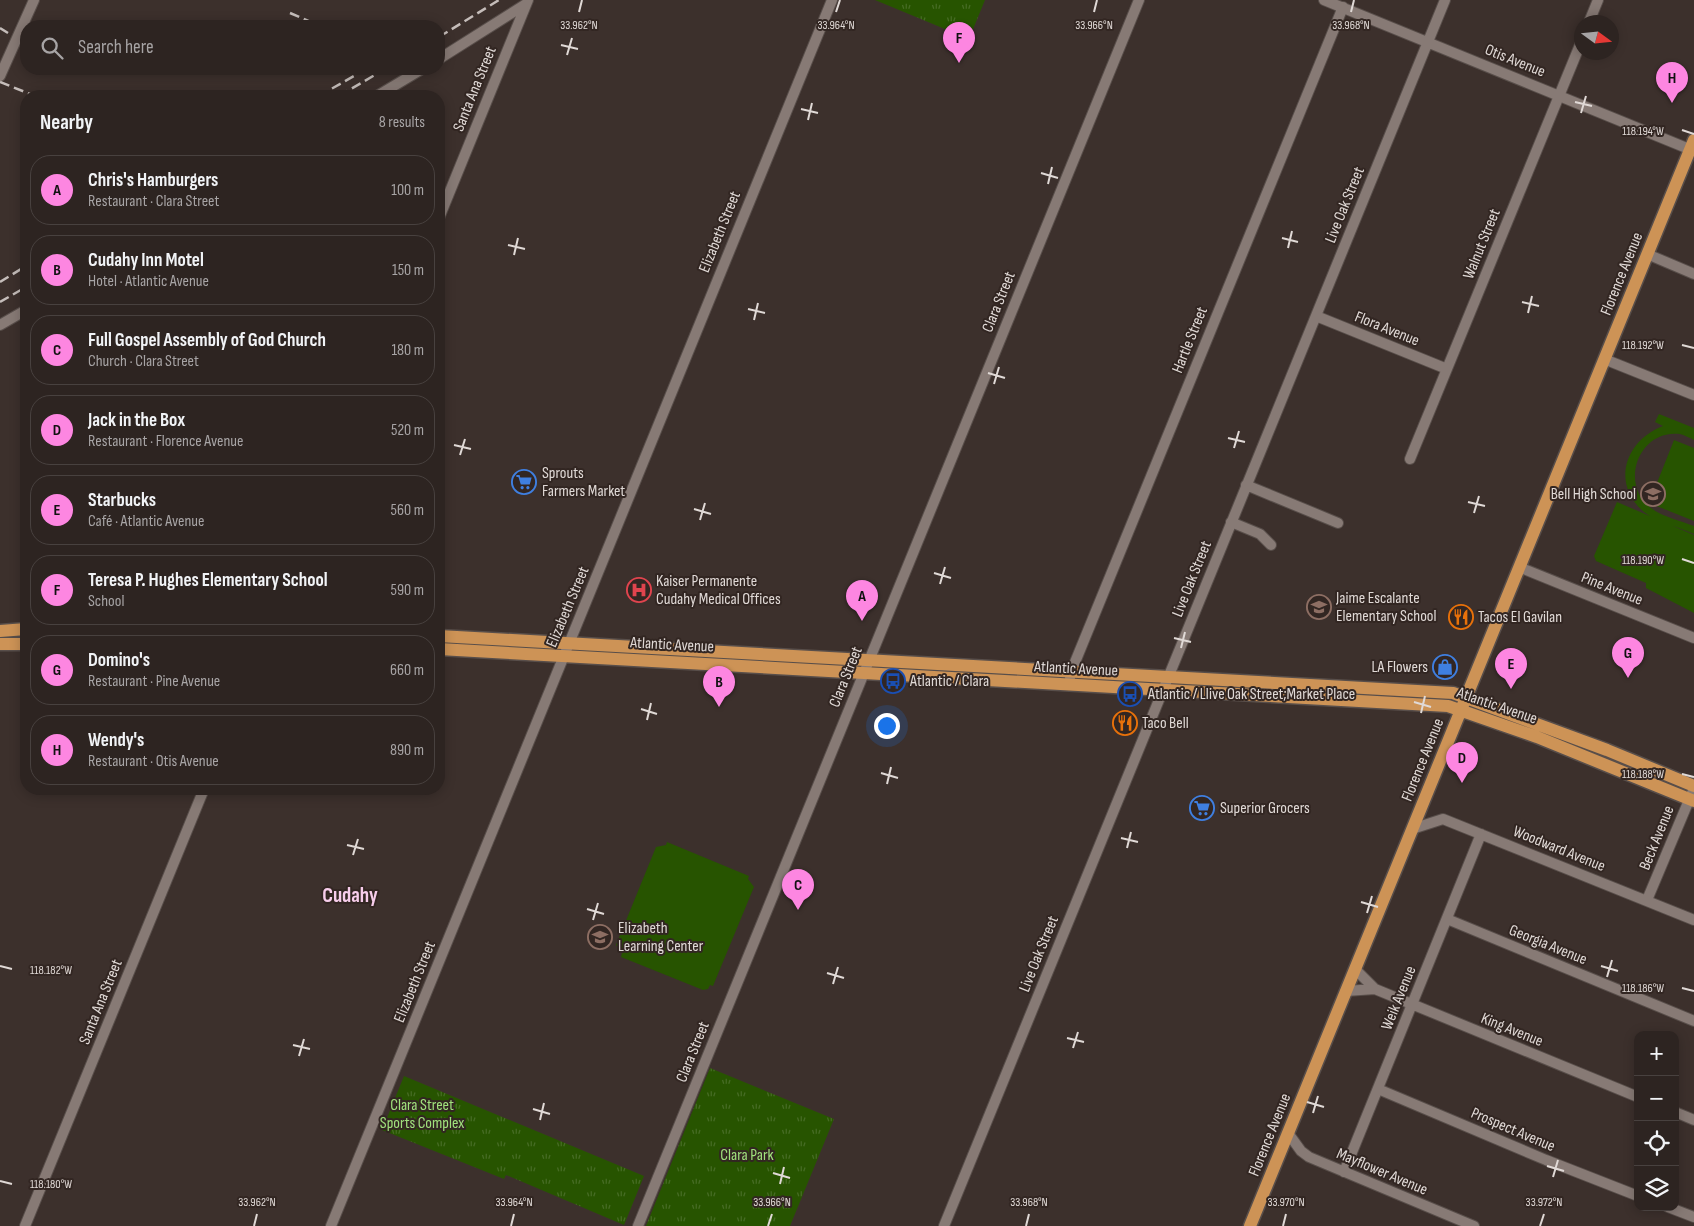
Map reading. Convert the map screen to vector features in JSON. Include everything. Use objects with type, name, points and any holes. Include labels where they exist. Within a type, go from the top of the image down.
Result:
[{"type":"main road","name":"Florence Avenue","points":[[1250,1226],[1604,358],[1693,147]]},
{"type":"main road","points":[[0,630],[20,630]]},
{"type":"main road","name":"Atlantic Avenue","points":[[445,636],[1453,693],[1463,703],[1601,762],[1693,793]]},
{"type":"main road","points":[[0,644],[20,644]]},
{"type":"main road","name":"Atlantic Avenue","points":[[445,650],[496,654],[564,656],[1448,706],[1463,703]]},
{"type":"street","points":[[25,20],[34,0]]},
{"type":"street","name":"Elizabeth Street","points":[[331,1226],[832,0]]},
{"type":"street","name":"Clara Street","points":[[638,1226],[1139,0]]},
{"type":"street","name":"Otis Avenue","points":[[1324,0],[1559,96],[1693,147]]},
{"type":"street","name":"Live Oak Street","points":[[944,1226],[1445,0]]},
{"type":"street","points":[[1592,15],[1598,0]]},
{"type":"street","points":[[445,54],[529,1]]},
{"type":"street","name":"Santa Ana Street","points":[[445,204],[529,1]]},
{"type":"street","name":"Hartle Street","points":[[1070,685],[1071,672],[1342,7]]},
{"type":"street","points":[[0,76],[20,31]]},
{"type":"street","name":"Walnut Street","points":[[1410,458],[1574,59]]},
{"type":"street","points":[[387,90],[412,75]]},
{"type":"street","points":[[1647,254],[1694,274]]},
{"type":"street","points":[[0,326],[20,314]]},
{"type":"street","name":"Flora Avenue","points":[[1316,316],[1447,369]]},
{"type":"street","points":[[1604,358],[1694,395]]},
{"type":"street","points":[[1246,485],[1338,523]]},
{"type":"street","points":[[1231,522],[1260,534],[1271,545]]},
{"type":"street","name":"Pine Avenue","points":[[1519,567],[1694,638]]},
{"type":"street","name":"Beck Avenue","points":[[1647,900],[1693,793]]},
{"type":"street","name":"Santa Ana Street","points":[[25,1226],[202,795]]},
{"type":"street","name":"Woodward Avenue","points":[[1412,829],[1444,819],[1694,920]]},
{"type":"street","name":"Weik Avenue","points":[[1344,1172],[1481,834]]},
{"type":"street","name":"Georgia Avenue","points":[[1447,919],[1694,1021]]},
{"type":"street","name":"King Avenue","points":[[1355,969],[1375,990]]},
{"type":"street","name":"King Avenue","points":[[1346,991],[1375,990],[1634,1095]]},
{"type":"street","name":"Prospect Avenue","points":[[1378,1089],[1543,1159],[1634,1194]]},
{"type":"street","points":[[1679,1114],[1694,1120]]},
{"type":"street","name":"Mayflower Avenue","points":[[1288,1132],[1301,1151],[1309,1158],[1474,1226]]},
{"type":"street","points":[[1678,1211],[1694,1217]]},
{"type":"green space","points":[[875,0],[985,0],[969,39]]},
{"type":"green space","points":[[1659,414],[1694,428],[1694,440],[1680,434],[1665,435],[1653,440],[1644,449],[1638,461],[1635,473],[1636,486],[1641,498],[1651,508],[1666,516],[1694,526],[1694,534],[1649,516],[1634,501],[1627,488],[1625,476],[1627,463],[1640,441],[1663,426],[1655,422]]},
{"type":"green space","points":[[1674,440],[1694,448],[1694,521],[1649,503]]},
{"type":"green space","points":[[1617,502],[1694,535],[1694,613],[1646,588],[1646,583],[1596,561],[1594,556]]},
{"type":"green space","points":[[667,842],[749,876],[748,879],[754,887],[713,986],[710,985],[708,989],[703,990],[621,957],[622,953],[616,945],[656,847],[666,845]]},
{"type":"green space","name":"Clara Park","points":[[710,1068],[834,1119],[790,1226],[646,1226]]},
{"type":"green space","name":"Clara Street Sports Complex","points":[[404,1076],[644,1176],[624,1225],[506,1175],[504,1179],[382,1130]]},
{"type":"railway","points":[[445,33],[499,0]]},
{"type":"railway","points":[[290,13],[306,20]]},
{"type":"railway","points":[[0,28],[8,33]]},
{"type":"railway","points":[[329,90],[356,75]]},
{"type":"railway","points":[[349,90],[375,75]]},
{"type":"railway","points":[[0,82],[20,90]]},
{"type":"railway","points":[[0,282],[20,270]]},
{"type":"railway","points":[[0,302],[20,290]]},
{"type":"place","name":"Teresa P. Hughes Elementary School","points":[[959,63]]},
{"type":"place","name":"Wendy's","points":[[1672,103]]},
{"type":"place","name":"Sprouts Farmers Market","points":[[524,482]]},
{"type":"place","name":"Bell High School","points":[[1653,494]]},
{"type":"place","name":"Kaiser Permanente Cudahy Medical Offices","points":[[639,590]]},
{"type":"place","name":"Jaime Escalante Elementary School","points":[[1319,607]]},
{"type":"place","name":"Tacos El Gavilan","points":[[1461,617]]},
{"type":"place","name":"Chris's Hamburgers","points":[[862,621]]},
{"type":"place","name":"LA Flowers","points":[[1445,667]]},
{"type":"place","name":"Domino's","points":[[1628,678]]},
{"type":"place","name":"Atlantic / Clara","points":[[893,681]]},
{"type":"place","name":"Starbucks","points":[[1511,689]]},
{"type":"place","name":"Atlantic / Llive Oak Street;Market Place","points":[[1130,694]]},
{"type":"place","name":"Cudahy Inn Motel","points":[[719,707]]},
{"type":"place","name":"Taco Bell","points":[[1125,723]]},
{"type":"place","name":"Jack in the Box","points":[[1462,783]]},
{"type":"place","name":"Superior Grocers","points":[[1202,808]]},
{"type":"place","name":"Full Gospel Assembly of God Church","points":[[798,910]]},
{"type":"place","name":"Elizabeth Learning Center","points":[[600,937]]},
{"type":"district","name":"Cudahy","points":[[350,895]]}]
